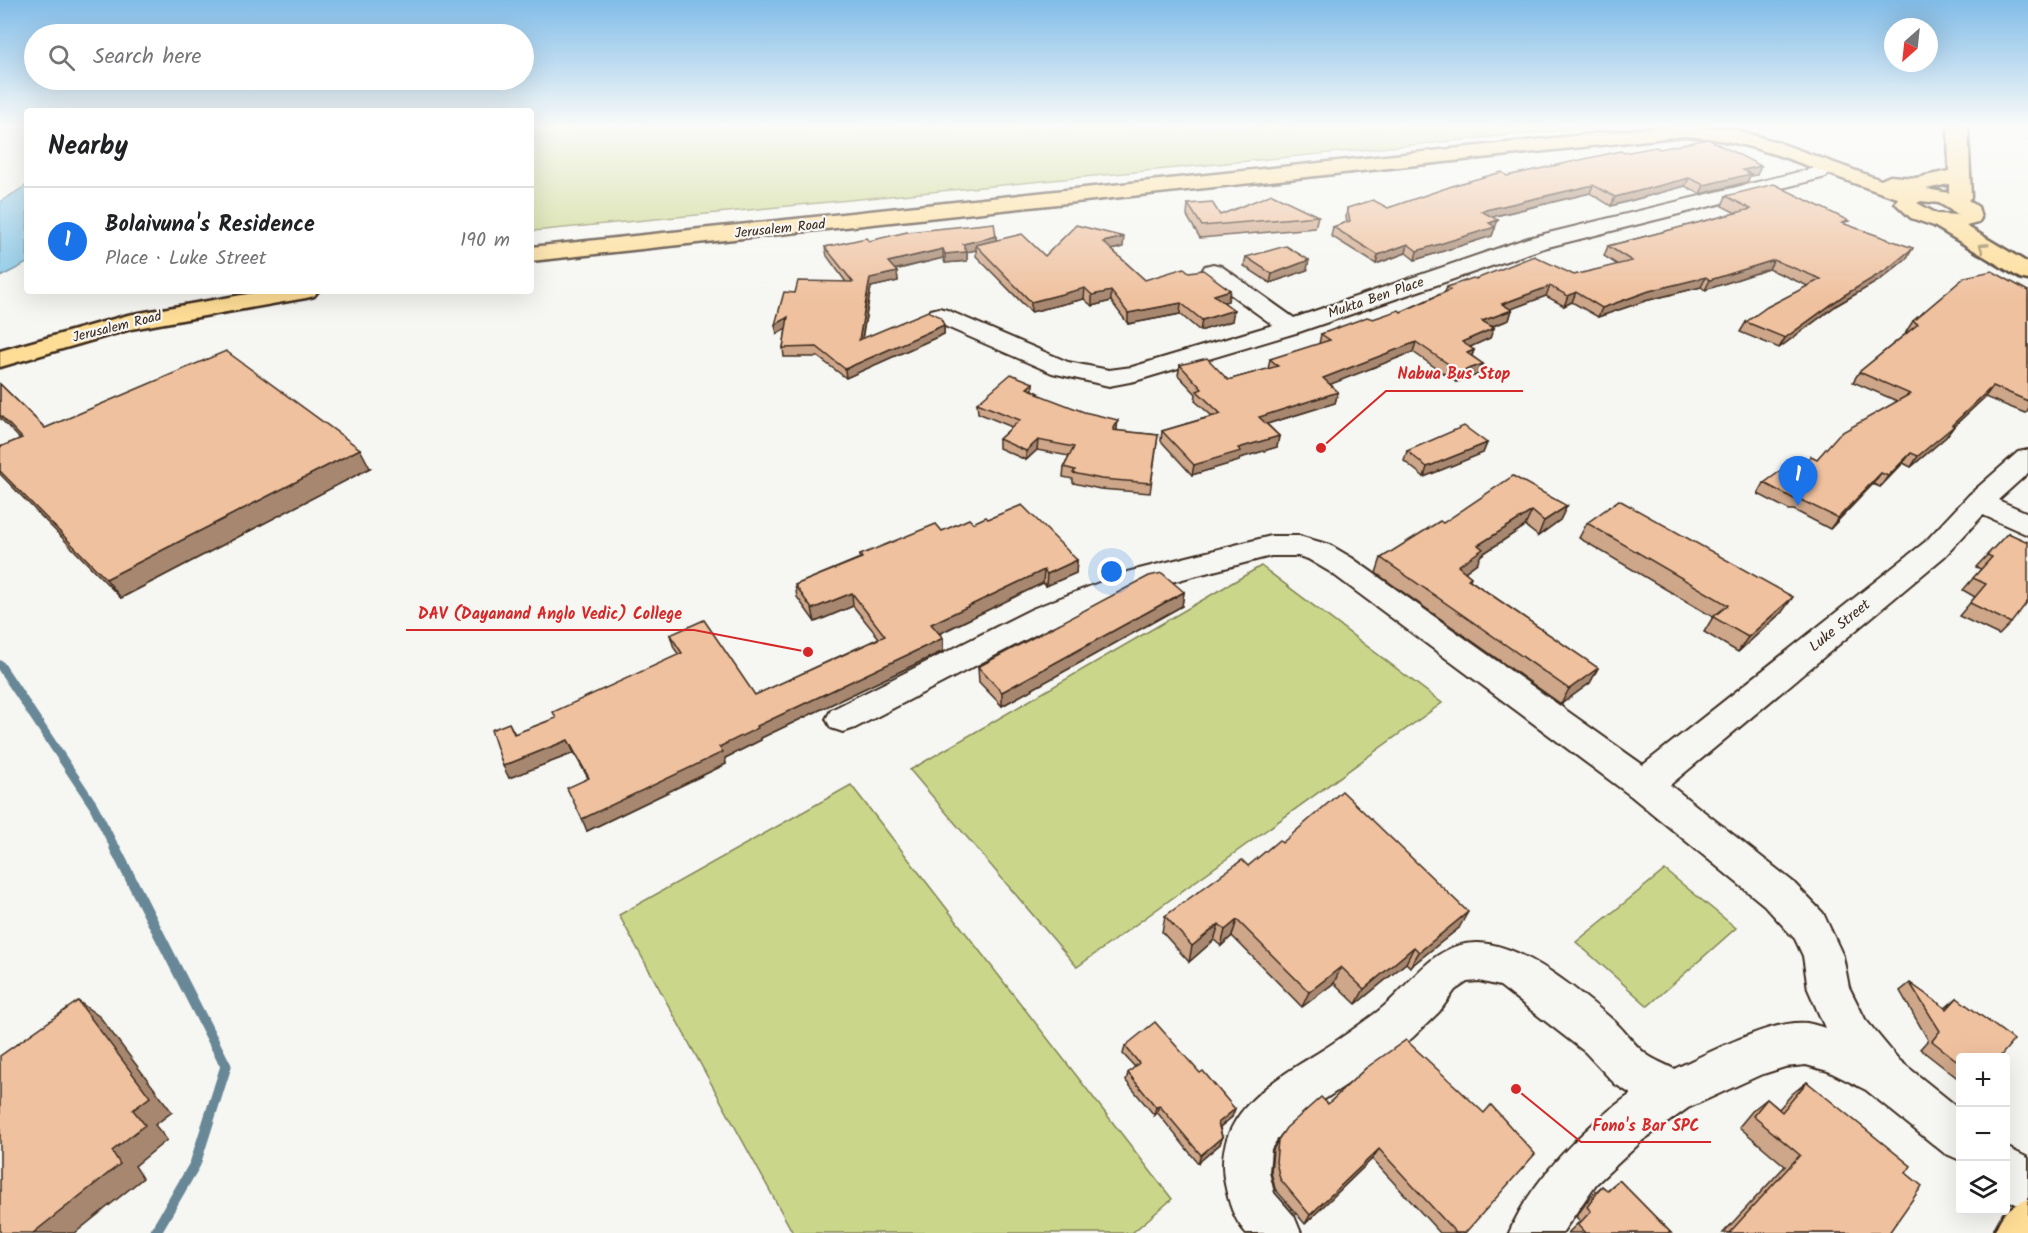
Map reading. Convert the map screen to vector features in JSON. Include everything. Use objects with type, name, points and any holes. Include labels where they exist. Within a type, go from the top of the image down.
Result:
[{"type":"main road","name":"Jerusalem Road","points":[[534,254],[1187,185]]},
{"type":"main road","name":"Jerusalem Road","points":[[534,266],[1268,185]]},
{"type":"main road","name":"Jerusalem Road","points":[[1861,185],[1918,200]]},
{"type":"main road","name":"Jerusalem Road","points":[[1874,185],[1918,200]]},
{"type":"main road","points":[[1918,200],[1943,185]]},
{"type":"main road","points":[[1918,200],[1921,215],[1939,220],[1962,221],[1966,210],[1960,185]]},
{"type":"main road","points":[[1918,200],[1966,210],[2028,259]]},
{"type":"main road","points":[[1939,220],[2028,273]]},
{"type":"main road","name":"Jerusalem Road","points":[[0,344],[91,317],[198,294]]},
{"type":"main road","name":"Jerusalem Road","points":[[0,359],[128,322],[289,294]]},
{"type":"main road","points":[[2019,1233],[2028,1224]]},
{"type":"street","name":"Mukta Ben Place","points":[[939,315],[1062,368],[1109,378],[1135,374],[1290,327],[1536,243],[1772,185]]},
{"type":"street","points":[[1213,270],[1290,327]]},
{"type":"street","name":"Luke Street","points":[[1644,785],[1935,549],[1979,502],[2028,458]]},
{"type":"street","points":[[1979,502],[2028,525]]},
{"type":"street","points":[[843,718],[1043,617],[1138,580],[1271,546],[1299,546],[1319,552],[1341,565],[1644,785],[1778,893],[1809,926],[1823,956],[1829,989],[1850,1034],[1883,1076]]},
{"type":"street","points":[[1277,1233],[1253,1205],[1246,1172],[1248,1142],[1264,1119],[1286,1098],[1397,1023],[1424,998],[1440,976],[1461,964],[1479,962],[1510,969],[1600,1037],[1630,1069],[1672,1092]]},
{"type":"street","points":[[1533,1233],[1580,1168],[1627,1124],[1672,1092],[1755,1055],[1785,1046],[1806,1044],[1834,1051],[1883,1076],[1956,1134]]},
{"type":"street","points":[[2010,1173],[2028,1187]]},
{"type":"green space","points":[[534,185],[1007,185],[534,231]]},
{"type":"green space","points":[[1261,566],[1442,703],[1077,967],[910,770]]},
{"type":"green space","points":[[851,785],[1172,1199],[1132,1233],[793,1233],[619,915]]},
{"type":"green space","points":[[1665,870],[1736,928],[1648,1006],[1576,942]]},
{"type":"water","points":[[24,187],[24,265],[0,277],[0,202]]},
{"type":"building","points":[[1456,185],[1664,185],[1615,197],[1593,185],[1481,211],[1498,220],[1489,223],[1495,227],[1417,251],[1408,244],[1378,255],[1333,227],[1350,221],[1347,208],[1373,200],[1388,208]]},
{"type":"building","points":[[1775,185],[1849,221],[1842,223],[1913,248],[1886,270],[1843,296],[1785,338],[1746,322],[1767,307],[1821,279],[1774,260],[1710,280],[1706,277],[1649,291],[1602,308],[1576,292],[1568,296],[1550,286],[1502,304],[1512,310],[1482,321],[1494,328],[1462,342],[1474,350],[1467,353],[1483,364],[1460,372],[1416,342],[1323,378],[1338,392],[1259,417],[1279,436],[1238,448],[1241,451],[1194,465],[1162,431],[1221,414],[1197,391],[1202,389],[1180,365],[1207,358],[1228,380],[1278,366],[1270,359],[1330,340],[1321,334],[1367,317],[1373,319],[1399,310],[1401,312],[1450,290],[1447,287],[1476,279],[1534,256],[1574,275],[1632,261],[1608,246],[1751,209],[1726,196]]},
{"type":"building","points":[[1272,194],[1318,216],[1202,226],[1188,204],[1212,202],[1220,215]]},
{"type":"building","points":[[994,223],[996,236],[963,244],[966,252],[945,254],[943,249],[888,262],[897,272],[870,278],[859,340],[928,311],[940,317],[944,325],[845,369],[817,347],[783,348],[788,317],[775,325],[784,292],[795,293],[798,281],[853,282],[825,247],[866,238],[869,241],[907,232]]},
{"type":"building","points":[[1076,225],[1124,237],[1103,242],[1145,280],[1184,268],[1189,272],[1203,270],[1230,290],[1214,295],[1234,310],[1202,320],[1181,303],[1128,313],[1111,291],[1092,295],[1085,288],[1031,302],[976,245],[1022,234],[1045,256]]},
{"type":"building","points":[[1286,246],[1309,260],[1272,274],[1246,257]]},
{"type":"building","points":[[1992,271],[2028,291],[2028,401],[1993,386],[1952,425],[1954,426],[1918,456],[1911,453],[1888,476],[1881,473],[1838,518],[1764,483],[1786,467],[1796,471],[1811,456],[1817,459],[1839,434],[1910,394],[1859,372],[1918,324],[1913,321],[1965,277]]},
{"type":"building","points":[[226,351],[360,449],[106,579],[0,471],[0,447],[22,438],[0,415],[0,384],[45,428]]},
{"type":"building","points":[[1011,374],[1033,383],[1027,388],[1039,393],[1037,394],[1084,412],[1118,420],[1113,430],[1158,435],[1151,483],[1101,479],[1073,473],[1075,470],[1064,467],[1074,447],[1038,440],[1026,451],[999,439],[1020,420],[977,403]]},
{"type":"building","points":[[1464,426],[1487,443],[1427,467],[1407,451]]},
{"type":"building","points":[[1513,476],[1567,506],[1544,521],[1532,511],[1478,545],[1483,549],[1458,566],[1471,577],[1468,579],[1598,668],[1569,689],[1381,558],[1440,521],[1443,523]]},
{"type":"building","points":[[1619,500],[1793,597],[1748,637],[1713,617],[1728,605],[1587,523]]},
{"type":"building","points":[[1022,505],[1077,560],[1047,574],[1044,570],[931,624],[943,638],[757,726],[758,728],[719,747],[723,752],[582,819],[567,788],[589,778],[568,740],[503,766],[491,730],[509,723],[514,734],[556,718],[553,712],[682,653],[670,635],[704,620],[755,695],[885,636],[852,593],[812,609],[795,585],[862,558],[860,555],[936,524],[942,531],[969,519],[973,523]]},
{"type":"building","points":[[2008,533],[2028,542],[2028,601],[2011,623],[1970,603],[1986,584],[1973,578],[1992,557],[1987,555]]},
{"type":"building","points":[[1162,573],[1184,592],[1002,692],[978,667],[1149,576]]},
{"type":"building","points":[[1342,791],[1468,912],[1419,952],[1414,947],[1364,989],[1341,967],[1309,992],[1237,920],[1225,930],[1219,924],[1192,946],[1165,916],[1242,860],[1248,866],[1279,840],[1282,843]]},
{"type":"building","points":[[1910,983],[1947,1009],[1957,998],[2014,1040],[2003,1053],[1956,1053],[1956,1060],[1932,1041],[1940,1031]]},
{"type":"building","points":[[78,1001],[150,1097],[133,1110],[145,1125],[112,1151],[120,1164],[33,1233],[0,1233],[0,1056]]},
{"type":"building","points":[[1155,1022],[1200,1073],[1203,1071],[1235,1109],[1218,1123],[1222,1137],[1201,1155],[1159,1105],[1156,1107],[1128,1073],[1139,1063],[1125,1046]]},
{"type":"building","points":[[1406,1040],[1484,1113],[1491,1105],[1535,1154],[1465,1233],[1456,1233],[1379,1149],[1310,1215],[1280,1179],[1276,1162],[1278,1140],[1286,1128],[1321,1097],[1328,1104],[1366,1068]]},
{"type":"building","points":[[1807,1082],[1911,1166],[1906,1173],[1922,1186],[1889,1233],[1729,1233],[1800,1155],[1753,1116],[1767,1099],[1782,1112]]},
{"type":"building","points":[[1619,1180],[1671,1233],[1585,1233],[1578,1225],[1591,1211],[1587,1207],[1602,1186],[1608,1191]]},
{"type":"waterway","points":[[0,665],[93,805],[116,850]]},
{"type":"waterway","points":[[115,848],[226,1066],[195,1164],[155,1233]]},
{"type":"place","name":"Nabua Bus Stop","points":[[1321,448]]},
{"type":"place","name":"Bolaivuna's Residence","points":[[1798,506]]},
{"type":"place","name":"DAV (Dayanand Anglo Vedic) College","points":[[808,652]]},
{"type":"place","name":"Fono's Bar SPC","points":[[1516,1089]]}]
